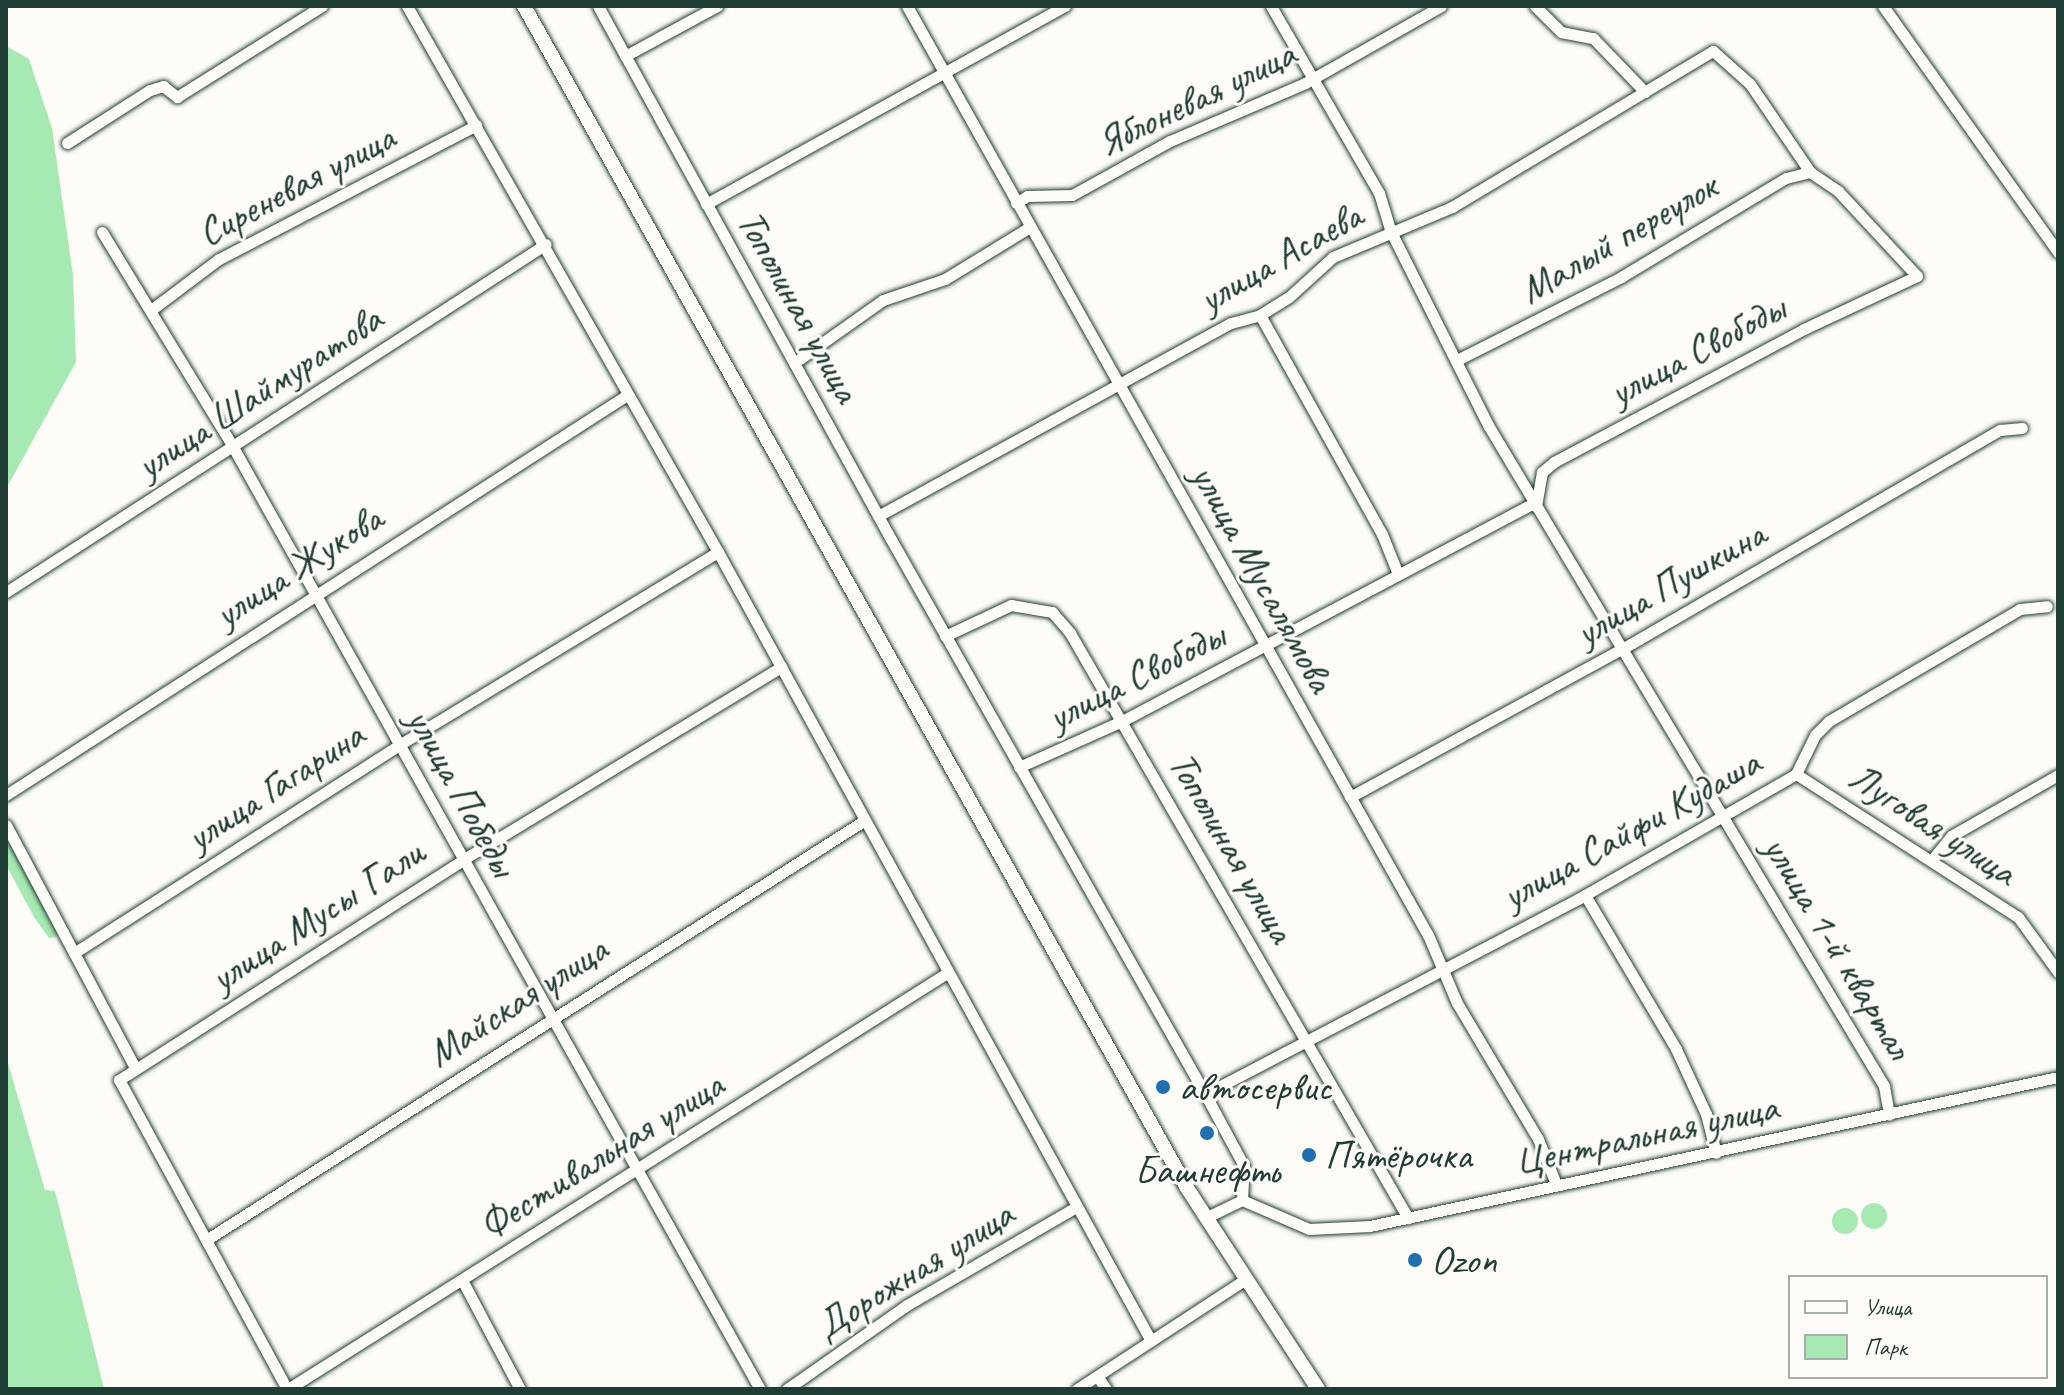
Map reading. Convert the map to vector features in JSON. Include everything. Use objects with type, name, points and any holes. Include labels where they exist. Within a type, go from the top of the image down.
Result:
[{"type":"main road","points":[[524,6],[1205,1218],[1318,1389]]},
{"type":"street","points":[[67,143],[150,90],[163,86],[177,97],[322,6]]},
{"type":"street","points":[[407,6],[546,244],[627,395],[718,552],[1151,1341]]},
{"type":"street","name":"Тополиная улица","points":[[598,6],[878,516],[1244,1166],[1242,1200]]},
{"type":"street","points":[[625,56],[717,6]]},
{"type":"street","name":"улица Мусалямова","points":[[907,6],[1350,797],[1443,966],[1457,1003],[1538,1139],[1556,1184]]},
{"type":"street","points":[[706,204],[1065,6]]},
{"type":"street","name":"улица 1-й квартал","points":[[1271,6],[1379,193],[1390,230],[1488,425],[1884,1086],[1889,1115]]},
{"type":"street","name":"Яблоневая улица","points":[[1016,203],[1027,196],[1072,195],[1170,141],[1313,79],[1441,6]]},
{"type":"street","points":[[1535,6],[1561,32],[1593,38],[1645,92]]},
{"type":"street","points":[[1883,6],[2058,252]]},
{"type":"street","name":"улица Асаева","points":[[878,516],[1231,323],[1260,315],[1289,297],[1333,257],[1390,230],[1452,207],[1713,51],[1750,84],[1810,172]]},
{"type":"street","name":"Сиреневая улица","points":[[151,310],[219,259],[476,125]]},
{"type":"street","name":"улица Свободы","points":[[1019,767],[1122,721],[1535,505],[1542,472],[1554,462],[1780,341],[1917,276],[1838,191],[1810,172]]},
{"type":"street","name":"Малый переулок","points":[[1457,360],[1621,277],[1786,178],[1810,172]]},
{"type":"street","points":[[794,363],[883,300],[945,279],[1030,227]]},
{"type":"street","name":"улица Победы","points":[[102,232],[233,447],[760,1389]]},
{"type":"street","name":"улица Шаймуратова","points":[[6,592],[546,244]]},
{"type":"street","points":[[1260,315],[1382,534],[1398,574]]},
{"type":"street","name":"улица Жукова","points":[[6,795],[314,592],[627,395]]},
{"type":"street","name":"улица Пушкина","points":[[1350,797],[1622,649],[2000,430],[2022,428]]},
{"type":"street","name":"улица Гагарина","points":[[74,953],[399,745],[718,552]]},
{"type":"street","name":"Тополиная улица","points":[[945,636],[1011,605],[1052,612],[1122,721],[1408,1218]]},
{"type":"street","name":"улица Сайфи Кудаша","points":[[1205,1094],[1443,966],[1585,895],[1796,774],[1815,735],[1829,721],[2020,609],[2047,606]]},
{"type":"street","name":"улица Мусы Гали","points":[[136,1069],[464,859],[781,667]]},
{"type":"street","name":"Луговая улица","points":[[1796,774],[2018,917],[2058,972]]},
{"type":"street","points":[[1931,861],[1951,836],[2058,775]]},
{"type":"street","name":"Майская улица","points":[[206,1240],[550,1017],[865,820]]},
{"type":"street","points":[[6,825],[136,1069],[119,1080],[288,1389]]},
{"type":"street","points":[[1585,895],[1676,1049],[1706,1114],[1716,1153]]},
{"type":"street","name":"Фестивальная улица","points":[[288,1389],[637,1172],[947,973]]},
{"type":"street","name":"Центральная улица","points":[[1242,1200],[1309,1229],[1408,1218],[2058,1077]]},
{"type":"street","points":[[1205,1218],[1242,1200]]},
{"type":"street","name":"Дорожная улица","points":[[787,1389],[907,1305],[1076,1207]]},
{"type":"street","points":[[462,1280],[520,1389]]},
{"type":"street","points":[[1077,1389],[1244,1280]]},
{"type":"street","points":[[1097,1376],[1106,1389]]},
{"type":"green space","points":[[6,46],[29,59],[52,128],[73,275],[76,362],[6,489]]},
{"type":"green space","points":[[6,835],[58,931],[56,937],[49,938],[34,917],[6,865]]},
{"type":"green space","points":[[6,1056],[45,1190],[55,1191],[104,1389],[6,1389]]},
{"type":"green space","points":[[1874,1203],[1883,1207],[1887,1216],[1883,1225],[1874,1229],[1865,1225],[1861,1216],[1865,1207]]},
{"type":"green space","points":[[1845,1208],[1854,1212],[1858,1221],[1854,1230],[1845,1234],[1836,1230],[1832,1221],[1836,1212]]},
{"type":"place","name":"автосервис","points":[[1163,1087]]},
{"type":"place","name":"Башнефть","points":[[1207,1133]]},
{"type":"place","name":"Пятёрочка","points":[[1309,1155]]},
{"type":"place","name":"Ozon","points":[[1415,1260]]}]
